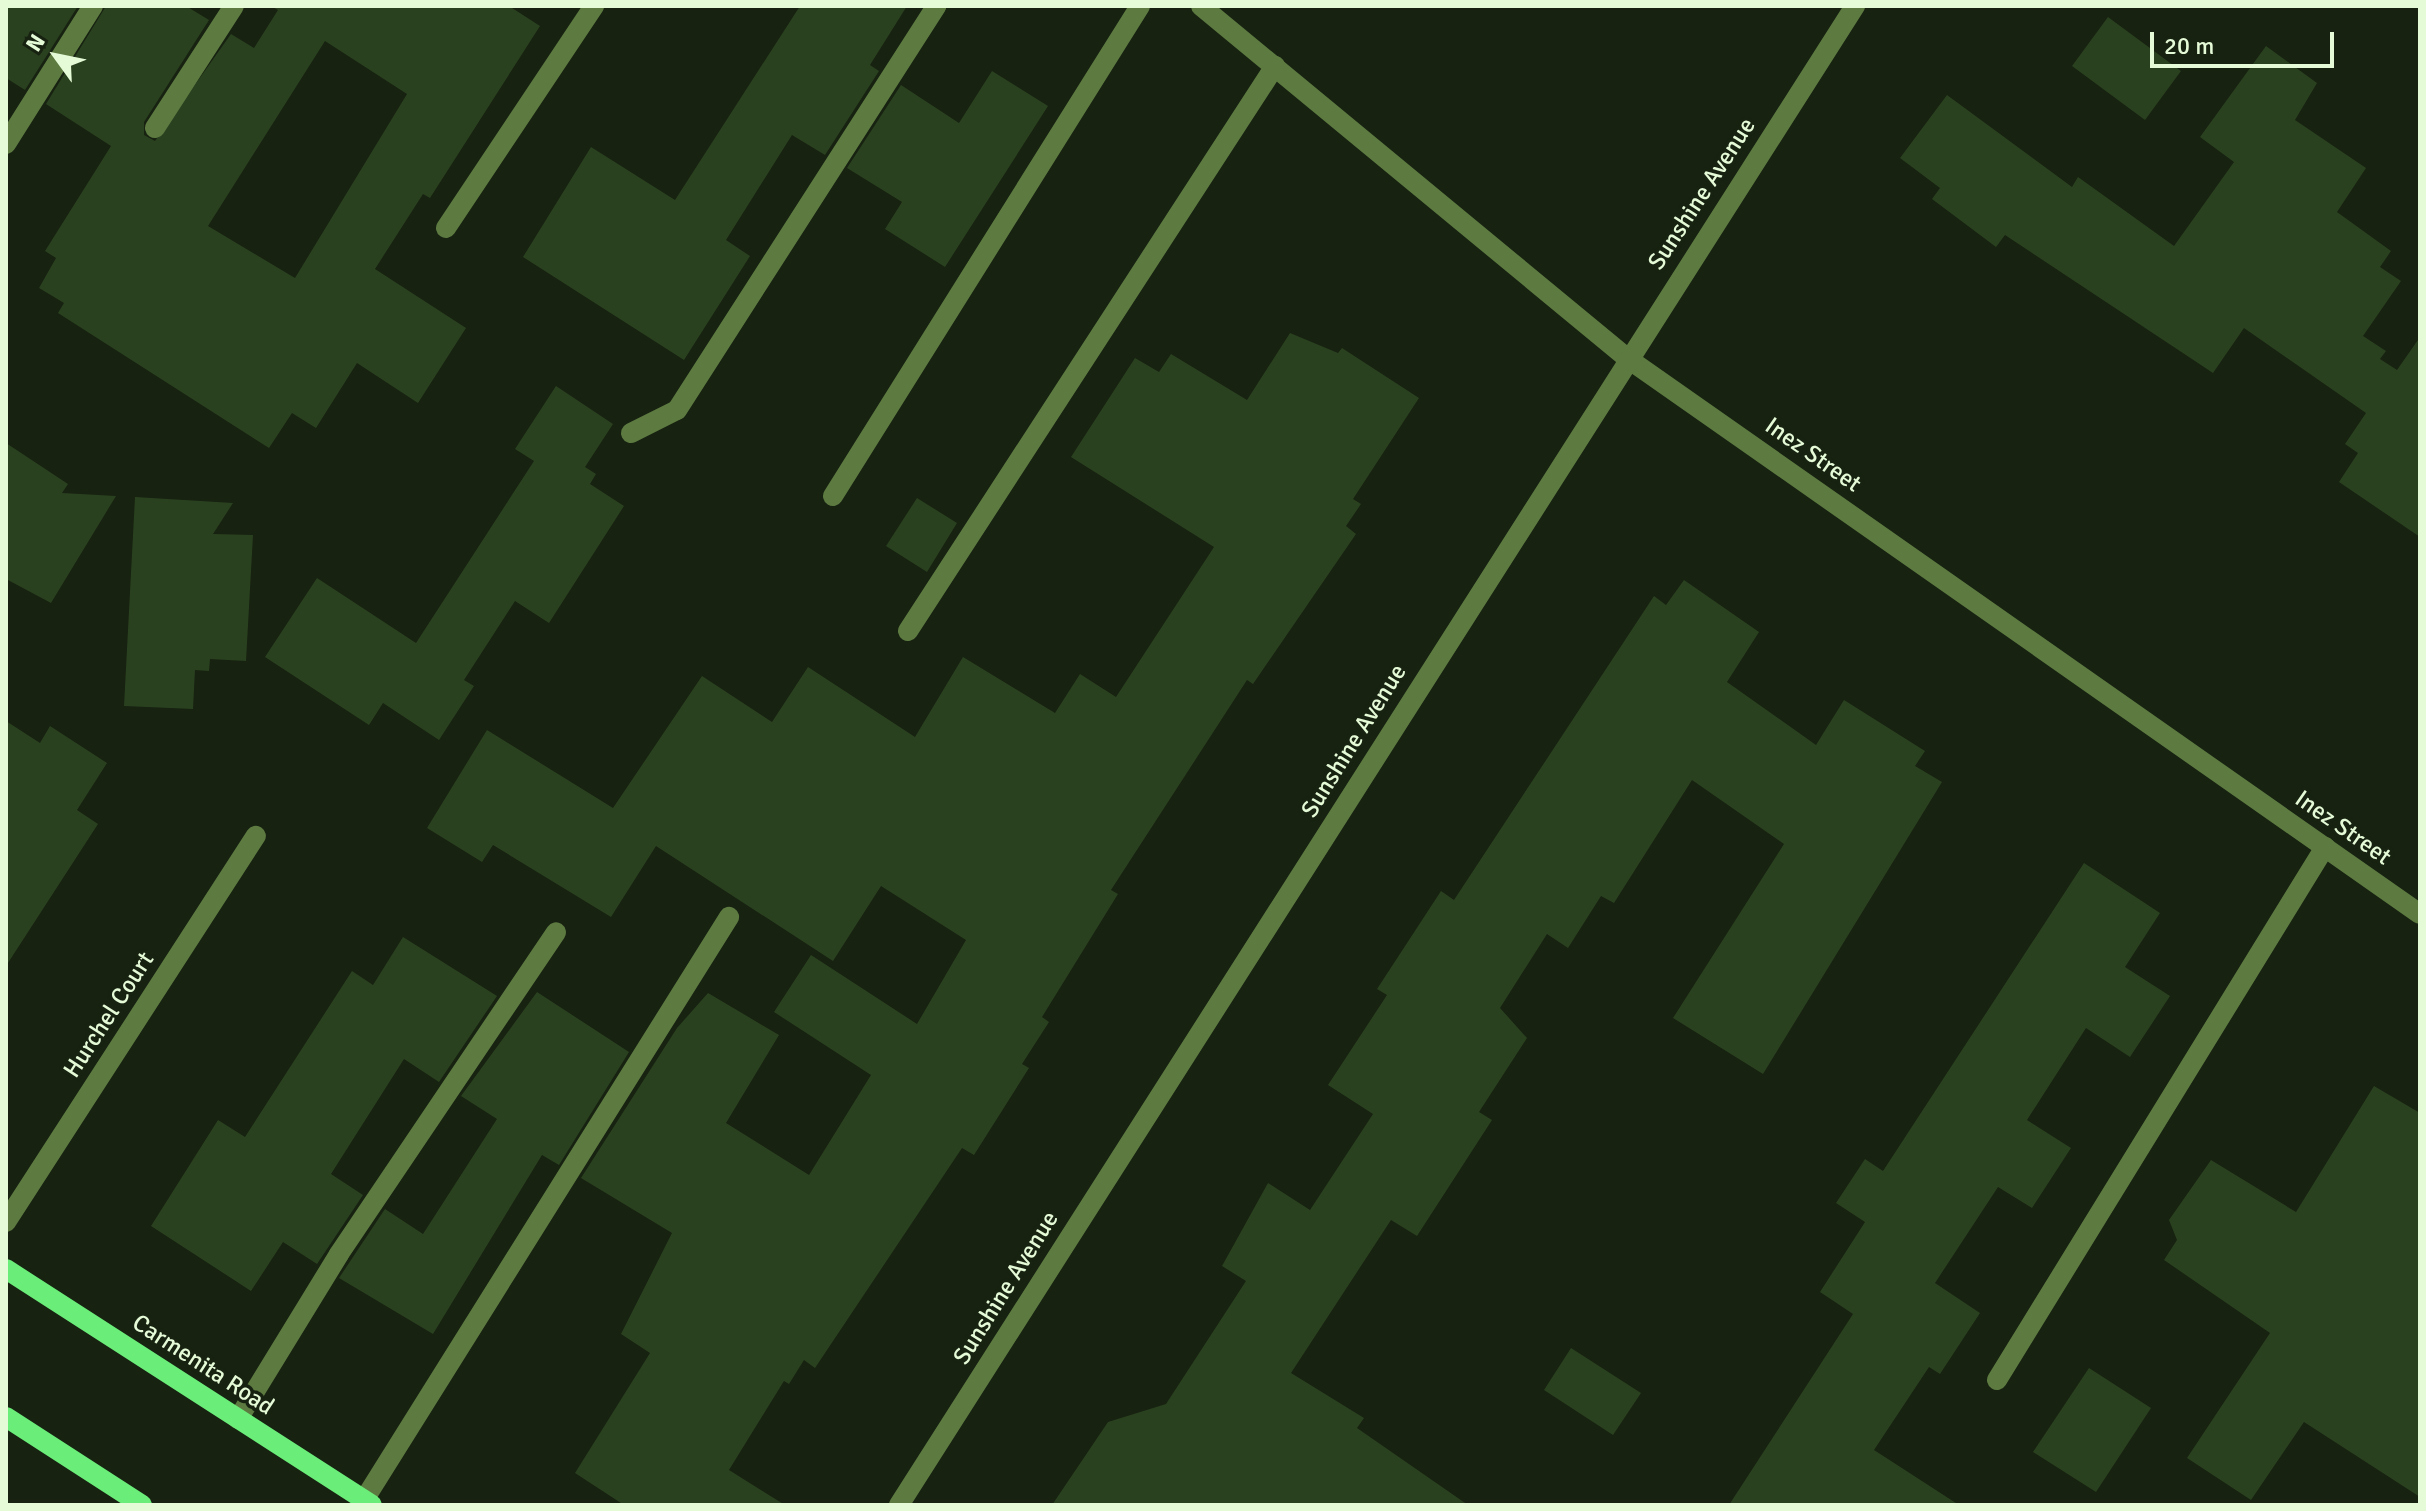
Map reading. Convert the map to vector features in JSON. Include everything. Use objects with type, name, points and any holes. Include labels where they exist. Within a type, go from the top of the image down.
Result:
[{"type":"main road","name":"Carmenita Road","points":[[6,1269],[368,1503]]},
{"type":"main road","points":[[6,1417],[142,1505]]},
{"type":"street","points":[[6,144],[93,6]]},
{"type":"street","points":[[155,128],[234,6]]},
{"type":"street","points":[[446,228],[594,6]]},
{"type":"street","points":[[631,433],[677,410],[936,6]]},
{"type":"street","points":[[833,496],[1140,6]]},
{"type":"street","name":"Inez Street","points":[[1201,6],[1627,358],[2420,914]]},
{"type":"street","name":"Sunshine Avenue","points":[[899,1505],[1627,358],[1855,6]]},
{"type":"street","points":[[908,631],[1275,66]]},
{"type":"street","name":"Hurchel Court","points":[[6,1222],[256,836]]},
{"type":"street","points":[[1997,1380],[2325,847]]},
{"type":"street","points":[[368,1503],[729,917]]},
{"type":"street","points":[[238,1419],[339,1254],[556,932]]},
{"type":"building","points":[[6,6],[78,6],[25,90],[6,78]]},
{"type":"building","points":[[106,6],[186,6],[209,20],[144,122],[144,135],[155,141],[231,34],[254,48],[278,10],[271,6],[509,6],[540,26],[430,198],[423,194],[375,269],[466,328],[418,403],[357,363],[316,428],[292,413],[269,448],[58,313],[64,303],[39,288],[56,258],[45,251],[111,146],[46,104]],"holes":[[[325,41],[407,94],[295,278],[208,226]]]},
{"type":"building","points":[[800,6],[907,6],[870,65],[879,71],[825,155],[792,135],[726,240],[750,256],[684,360],[523,257],[591,147],[675,200]]},
{"type":"building","points":[[2108,17],[2181,71],[2145,120],[2072,66]]},
{"type":"building","points":[[2266,46],[2317,83],[2295,120],[2366,168],[2337,212],[2391,251],[2380,267],[2401,281],[2363,336],[2386,351],[2380,359],[2397,370],[2420,337],[2420,537],[2339,482],[2358,453],[2345,444],[2366,413],[2244,328],[2213,373],[2005,235],[1996,247],[1932,199],[1940,188],[1900,158],[1947,95],[2072,187],[2078,177],[2174,246],[2234,162],[2200,137]]},
{"type":"building","points":[[992,71],[1048,106],[945,267],[885,229],[902,202],[847,168],[901,85],[959,123]]},
{"type":"building","points":[[1290,333],[1338,353],[1342,348],[1419,398],[1353,499],[1361,504],[1346,526],[1356,534],[1253,684],[1247,680],[1111,890],[1118,894],[1042,1017],[1049,1022],[1022,1064],[1029,1068],[974,1155],[962,1148],[815,1368],[804,1360],[789,1384],[784,1381],[729,1470],[785,1505],[624,1505],[575,1473],[650,1353],[621,1334],[672,1233],[581,1178],[677,1028],[708,993],[779,1035],[726,1123],[809,1175],[871,1075],[774,1012],[811,955],[917,1024],[966,940],[881,886],[833,961],[656,846],[611,917],[493,845],[482,862],[427,828],[487,730],[613,808],[702,676],[772,722],[808,667],[915,737],[963,657],[1055,713],[1080,674],[1116,697],[1214,547],[1071,457],[1135,358],[1159,372],[1171,354],[1247,400]]},
{"type":"building","points":[[556,386],[613,424],[585,467],[596,474],[590,484],[624,506],[549,623],[515,601],[464,680],[474,686],[439,740],[383,703],[369,725],[265,657],[317,578],[416,643],[534,461],[515,449]]},
{"type":"building","points":[[6,443],[68,484],[62,493],[116,496],[51,603],[6,579]]},
{"type":"building","points":[[135,497],[233,503],[213,534],[253,535],[246,661],[210,659],[209,671],[195,670],[193,709],[124,706]]},
{"type":"building","points":[[917,498],[957,523],[927,572],[886,546]]},
{"type":"building","points":[[1684,580],[1759,632],[1727,682],[1816,745],[1844,700],[1925,751],[1915,766],[1942,782],[1763,1074],[1673,1018],[1784,844],[1692,780],[1614,903],[1601,896],[1568,948],[1547,934],[1500,1008],[1527,1038],[1479,1112],[1492,1120],[1417,1236],[1391,1220],[1291,1373],[1364,1418],[1357,1428],[1468,1505],[1052,1505],[1108,1422],[1166,1404],[1246,1281],[1222,1266],[1268,1183],[1310,1210],[1373,1114],[1328,1085],[1387,995],[1377,989],[1441,891],[1454,900],[1654,596],[1666,605]]},
{"type":"building","points":[[6,721],[40,743],[50,726],[107,763],[77,810],[98,824],[6,966]]},
{"type":"building","points":[[2084,863],[2160,913],[2125,967],[2170,996],[2130,1057],[2086,1028],[2027,1120],[2071,1148],[2032,1208],[1998,1187],[1935,1283],[1980,1313],[1940,1374],[1929,1367],[1874,1450],[1959,1505],[1729,1505],[1853,1314],[1820,1292],[1865,1222],[1836,1203],[1865,1159],[1883,1171]]},
{"type":"building","points":[[403,937],[497,996],[439,1082],[404,1059],[331,1174],[363,1195],[317,1264],[283,1242],[251,1291],[151,1226],[218,1120],[245,1137],[352,971],[373,985]]},
{"type":"building","points":[[537,992],[629,1052],[559,1165],[542,1155],[433,1334],[339,1278],[385,1209],[423,1234],[497,1119],[461,1096]]},
{"type":"building","points":[[2374,1086],[2420,1113],[2420,1497],[2304,1422],[2251,1500],[2187,1458],[2270,1333],[2164,1260],[2177,1240],[2169,1220],[2211,1160],[2296,1212]]},
{"type":"building","points":[[1571,1348],[1641,1393],[1613,1435],[1544,1390]]},
{"type":"building","points":[[2089,1368],[2151,1408],[2096,1492],[2033,1452]]}]
